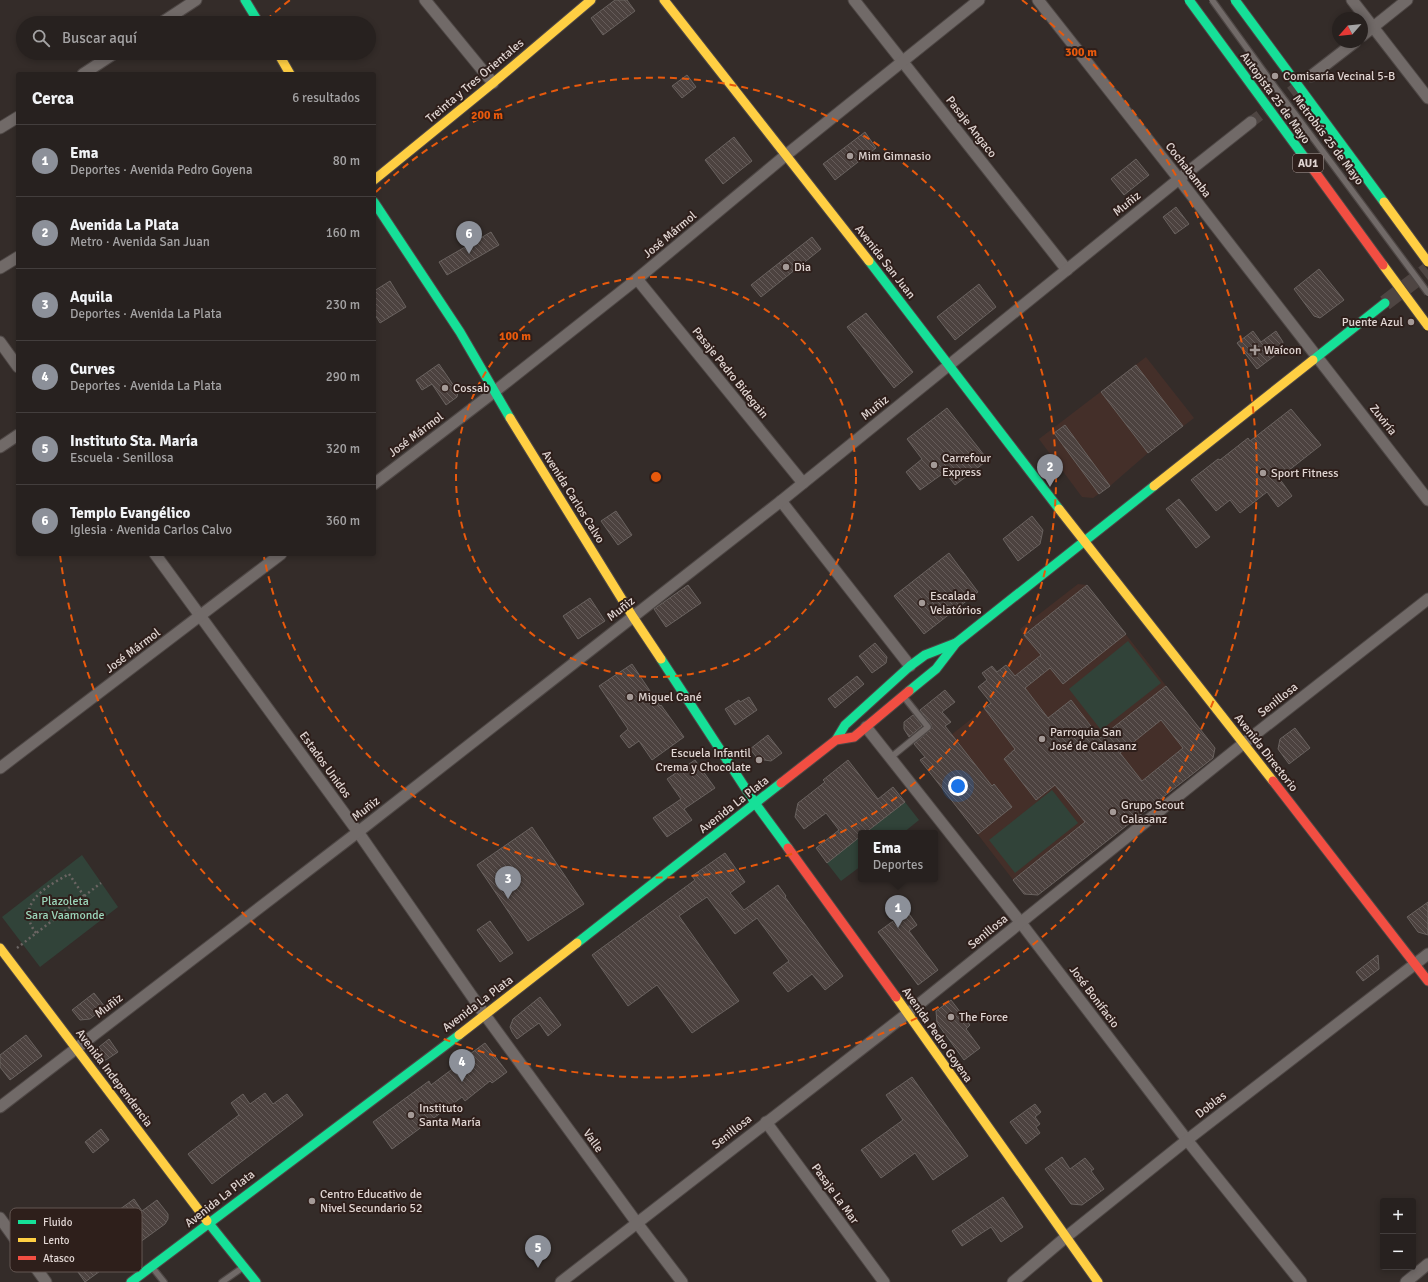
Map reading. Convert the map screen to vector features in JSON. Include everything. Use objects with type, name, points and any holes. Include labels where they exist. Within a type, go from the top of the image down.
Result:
[{"type":"main road","points":[[245,0],[255,16]]},
{"type":"main road","name":"Treinta y Tres Orientales","points":[[376,182],[591,0]]},
{"type":"main road","name":"Avenida San Juan","points":[[664,0],[949,364],[1084,542]]},
{"type":"main road","name":"Autopista 25 de Mayo","points":[[1189,0],[1428,326]]},
{"type":"main road","name":"Autopista 25 de Mayo","points":[[1235,0],[1428,262]]},
{"type":"main road","points":[[282,60],[289,72]]},
{"type":"main road","name":"Avenida Carlos Calvo","points":[[379,201],[396,235],[460,332],[494,392],[633,617],[755,803]]},
{"type":"main road","name":"Avenida La Plata","points":[[836,740],[854,737],[936,669],[956,643],[1385,303]]},
{"type":"main road","name":"Avenida Directorio","points":[[1084,542],[1244,743],[1428,981]]},
{"type":"main road","name":"Avenida La Plata","points":[[131,1282],[485,1015],[836,740],[845,725],[910,666],[925,655],[956,643]]},
{"type":"main road","points":[[866,727],[862,722],[864,717],[894,691],[899,676]]},
{"type":"main road","name":"Avenida Pedro Goyena","points":[[755,803],[908,1013],[1098,1282]]},
{"type":"main road","name":"Avenida Independencia","points":[[0,948],[209,1224],[256,1282]]},
{"type":"street","points":[[172,16],[196,0]]},
{"type":"street","points":[[425,0],[493,83]]},
{"type":"street","name":"Pasaje Angaco","points":[[854,0],[1067,270]]},
{"type":"street","name":"José Mármol","points":[[376,482],[494,392],[637,279],[786,155],[979,0]]},
{"type":"street","name":"Cochabamba","points":[[1038,0],[1179,178],[1317,357]]},
{"type":"street","points":[[1352,0],[1428,98]]},
{"type":"street","points":[[1368,31],[1407,0]]},
{"type":"street","points":[[1311,76],[1347,48]]},
{"type":"street","points":[[86,72],[104,60]]},
{"type":"street","points":[[0,128],[16,118]]},
{"type":"street","name":"Muñiz","points":[[0,1107],[358,832],[781,501],[1179,178],[1251,122]]},
{"type":"street","points":[[0,268],[16,258]]},
{"type":"street","name":"Pasaje Pedro Bidegain","points":[[637,279],[803,483]]},
{"type":"street","points":[[0,342],[16,364]]},
{"type":"street","name":"Zuviría","points":[[1317,357],[1428,500]]},
{"type":"street","points":[[0,447],[16,436]]},
{"type":"street","points":[[781,501],[910,666]]},
{"type":"street","name":"Estados Unidos","points":[[156,556],[358,832],[485,1015]]},
{"type":"street","name":"José Mármol","points":[[0,768],[279,556]]},
{"type":"street","name":"Senillosa","points":[[561,1282],[908,1013],[1244,743],[1428,599]]},
{"type":"street","name":"José Bonifacio","points":[[866,727],[1021,923],[1187,1140],[1301,1282]]},
{"type":"street","name":"Doblas","points":[[1013,1282],[1066,1237],[1187,1140],[1428,954]]},
{"type":"street","name":"Valle","points":[[485,1015],[682,1282]]},
{"type":"street","name":"Pasaje La Mar","points":[[766,1122],[884,1282]]},
{"type":"street","points":[[0,1218],[10,1232]]},
{"type":"street","points":[[1406,1282],[1428,1264]]},
{"type":"street","points":[[39,1272],[46,1282]]},
{"type":"lane","name":"Metrobús 25 de Mayo","points":[[1212,0],[1279,93],[1428,293]]},
{"type":"lane","points":[[890,758],[928,727],[903,696]]},
{"type":"lane","points":[[152,1266],[164,1282]]},
{"type":"lane","points":[[222,1282],[243,1266]]},
{"type":"path","points":[[36,933],[28,916],[29,906],[42,892],[69,874],[84,896]]},
{"type":"path","points":[[7,956],[101,883]]},
{"type":"shaded area","points":[[1146,357],[1194,418],[1093,498],[1082,497],[1039,439]]},
{"type":"shaded area","points":[[1078,584],[1087,585],[1215,748],[1213,758],[1038,895],[1024,894],[920,760],[991,703],[1053,782],[1081,759],[1006,665],[1020,651],[1023,636],[1020,629]]},
{"type":"green space","points":[[1128,641],[1161,683],[1101,730],[1069,689]]},
{"type":"green space","points":[[1052,790],[1078,823],[1015,873],[989,840]]},
{"type":"green space","points":[[905,802],[919,820],[907,830],[869,830]]},
{"type":"green space","points":[[858,838],[858,868],[841,881],[827,863]]},
{"type":"green space","name":"Plazoleta Sara Vaamonde","points":[[82,855],[118,907],[40,967],[2,917]]},
{"type":"building","points":[[615,0],[627,0],[635,11],[603,35],[591,18]]},
{"type":"building","points":[[687,75],[696,87],[682,98],[672,86]]},
{"type":"building","name":"Mim Gimnasio","points":[[865,132],[876,148],[835,180],[823,164]]},
{"type":"building","points":[[734,137],[752,161],[723,184],[705,160]]},
{"type":"building","points":[[1136,159],[1149,175],[1124,195],[1111,179]]},
{"type":"building","points":[[1176,207],[1189,224],[1175,234],[1163,217]]},
{"type":"building","points":[[491,232],[499,245],[447,275],[439,262]]},
{"type":"building","name":"Dia","points":[[812,237],[821,249],[761,297],[751,285]]},
{"type":"building","points":[[1319,269],[1344,300],[1320,318],[1314,316],[1294,289]]},
{"type":"building","points":[[390,281],[406,307],[380,323],[376,316],[376,290]]},
{"type":"building","points":[[979,284],[996,307],[955,340],[937,317]]},
{"type":"building","points":[[866,313],[913,372],[894,388],[847,327]]},
{"type":"building","name":"Waícon","points":[[1253,331],[1261,342],[1276,331],[1283,342],[1281,351],[1257,369],[1237,343]]},
{"type":"building","points":[[439,364],[458,392],[457,397],[446,405],[432,384],[422,390],[416,380]]},
{"type":"building","points":[[1136,365],[1183,426],[1148,453],[1101,392]]},
{"type":"building","points":[[947,408],[988,460],[955,485],[945,472],[920,490],[906,472],[922,459],[907,439]]},
{"type":"building","points":[[1291,409],[1321,445],[1279,478],[1292,496],[1278,507],[1267,492],[1240,513],[1230,500],[1216,511],[1191,480],[1248,438],[1250,441]]},
{"type":"building","points":[[1065,425],[1110,486],[1099,494],[1054,433]]},
{"type":"building","points":[[1179,499],[1210,537],[1196,548],[1166,509]]},
{"type":"building","points":[[616,511],[632,535],[618,545],[601,521]]},
{"type":"building","points":[[1032,516],[1043,530],[1040,544],[1018,561],[1003,539]]},
{"type":"building","points":[[949,553],[978,592],[924,634],[894,596]]},
{"type":"building","points":[[688,585],[701,603],[666,627],[654,609]]},
{"type":"building","points":[[1087,585],[1126,634],[1063,684],[1050,668],[1025,688],[1048,718],[1071,700],[1100,738],[1166,686],[1215,748],[1213,758],[1038,895],[1024,894],[1013,880],[1085,822],[1055,785],[1036,800],[1004,759],[1015,749],[984,708],[991,703],[978,687],[987,680],[982,673],[992,666],[997,672],[1006,665],[1015,676],[1041,655],[1024,635]],"holes":[[[1161,720],[1183,748],[1142,781],[1120,753]]]},
{"type":"building","points":[[590,598],[605,621],[578,639],[563,616]]},
{"type":"building","points":[[875,643],[887,657],[886,663],[872,673],[859,656]]},
{"type":"building","points":[[632,664],[660,706],[661,705],[684,737],[652,760],[639,741],[629,748],[620,736],[628,729],[599,686]]},
{"type":"building","points":[[857,676],[864,684],[835,708],[828,699]]},
{"type":"building","points":[[945,690],[955,702],[942,712],[951,722],[945,726],[992,786],[994,784],[1012,807],[978,834],[920,760],[925,757],[914,744],[932,728],[931,724],[920,710]]},
{"type":"building","points":[[749,697],[757,710],[735,725],[725,709],[739,700],[740,702]]},
{"type":"building","points":[[913,715],[922,726],[909,737],[904,729],[904,722]]},
{"type":"building","points":[[1295,728],[1310,748],[1289,764],[1278,749],[1280,739]]},
{"type":"building","points":[[768,735],[782,753],[771,761],[758,759],[750,749]]},
{"type":"building","points":[[695,760],[715,788],[684,809],[692,820],[667,837],[653,818],[681,799],[667,779]]},
{"type":"building","points":[[848,760],[878,799],[893,787],[905,802],[869,830],[858,830],[858,838],[827,863],[816,848],[839,830],[826,813],[804,829],[795,817],[798,803],[825,782],[823,780]]},
{"type":"building","points":[[532,827],[584,904],[528,941],[477,865]]},
{"type":"building","points":[[725,853],[745,882],[730,893],[744,910],[778,885],[786,896],[785,897],[843,976],[825,990],[812,974],[788,992],[773,973],[789,961],[757,918],[735,934],[707,897],[679,916],[739,1001],[692,1033],[657,985],[628,1006],[592,955],[695,880],[692,876]]},
{"type":"building","points":[[1428,902],[1428,935],[1418,932],[1407,917]]},
{"type":"building","points":[[907,911],[917,925],[909,931],[938,970],[918,985],[878,932]]},
{"type":"building","points":[[490,921],[513,953],[500,962],[477,930]]},
{"type":"building","points":[[1378,955],[1379,969],[1363,981],[1356,972]]},
{"type":"building","points":[[94,993],[105,1007],[90,1019],[80,1020],[72,1010]]},
{"type":"building","points":[[540,997],[561,1025],[548,1036],[539,1023],[517,1039],[510,1027],[513,1019]]},
{"type":"building","name":"The Force","points":[[951,1000],[970,1025],[966,1029],[980,1048],[964,1060],[937,1023],[936,1011]]},
{"type":"building","points":[[26,1035],[42,1056],[10,1080],[0,1067],[0,1055]]},
{"type":"building","points":[[109,1039],[118,1052],[103,1062],[98,1053],[99,1047]]},
{"type":"building","points":[[485,1043],[507,1072],[492,1083],[490,1081],[465,1101],[462,1097],[392,1149],[373,1122],[429,1081],[431,1085]]},
{"type":"building","points":[[912,1077],[968,1156],[933,1180],[915,1153],[881,1178],[861,1150],[903,1120],[886,1095]]},
{"type":"building","points":[[265,1093],[273,1104],[287,1094],[303,1115],[212,1184],[188,1154],[239,1115],[231,1103],[243,1094],[250,1104]]},
{"type":"building","points":[[1035,1104],[1041,1112],[1035,1117],[1040,1124],[1036,1127],[1040,1133],[1026,1144],[1010,1122]]},
{"type":"building","points":[[101,1129],[109,1140],[93,1153],[85,1142]]},
{"type":"building","points":[[1062,1157],[1070,1169],[1085,1158],[1094,1169],[1091,1171],[1104,1189],[1082,1205],[1071,1204],[1045,1169]]},
{"type":"building","points":[[1003,1197],[1023,1227],[1001,1242],[991,1227],[962,1246],[952,1231]]},
{"type":"building","points":[[134,1199],[140,1208],[122,1208]]},
{"type":"building","points":[[157,1200],[168,1214],[168,1219],[165,1224],[142,1241],[142,1211]]},
{"type":"building","points":[[78,1272],[99,1272],[85,1282]]},
{"type":"tunnel","points":[[1251,122],[1301,84]]},
{"type":"tunnel","points":[[1385,303],[1428,270]]},
{"type":"traffic: fast","points":[[245,0],[255,16]]},
{"type":"traffic: fast","points":[[1189,0],[1310,165]]},
{"type":"traffic: fast","points":[[1235,0],[1384,202]]},
{"type":"traffic: fast","points":[[376,205],[460,332],[510,418]]},
{"type":"traffic: fast","points":[[869,261],[1059,509]]},
{"type":"traffic: fast","points":[[1313,360],[1385,303]]},
{"type":"traffic: fast","points":[[909,691],[936,669],[956,643],[1154,486]]},
{"type":"traffic: fast","points":[[836,740],[845,725],[910,666],[925,655],[956,643]]},
{"type":"traffic: fast","points":[[661,659],[755,803],[788,848]]},
{"type":"traffic: fast","points":[[577,943],[781,783]]},
{"type":"traffic: fast","points":[[131,1282],[459,1035]]},
{"type":"traffic: fast","points":[[207,1221],[256,1282]]},
{"type":"traffic: slow","points":[[376,178],[493,83],[591,0]]},
{"type":"traffic: slow","points":[[664,0],[869,261]]},
{"type":"traffic: slow","points":[[282,60],[289,72]]},
{"type":"traffic: slow","points":[[1384,202],[1428,262]]},
{"type":"traffic: slow","points":[[1383,265],[1428,326]]},
{"type":"traffic: slow","points":[[1154,486],[1313,360]]},
{"type":"traffic: slow","points":[[510,418],[633,617],[661,659]]},
{"type":"traffic: slow","points":[[1059,509],[1273,781]]},
{"type":"traffic: slow","points":[[459,1035],[577,943]]},
{"type":"traffic: slow","points":[[0,948],[207,1221]]},
{"type":"traffic: slow","points":[[896,997],[1098,1282]]},
{"type":"traffic: jam","points":[[1310,165],[1383,265]]},
{"type":"traffic: jam","points":[[781,783],[836,740],[854,737],[909,691]]},
{"type":"traffic: jam","points":[[1273,781],[1428,981]]},
{"type":"traffic: jam","points":[[788,848],[896,997]]},
{"type":"place","name":"Comisaría Vecinal 5-B","points":[[1275,76]]},
{"type":"place","name":"Mim Gimnasio","points":[[850,156]]},
{"type":"place","name":"Templo Evangélico","points":[[469,254]]},
{"type":"place","name":"Dia","points":[[786,267]]},
{"type":"place","name":"Puente Azul","points":[[1411,322]]},
{"type":"place","name":"Waícon","points":[[1255,350]]},
{"type":"place","name":"Cossab","points":[[445,388]]},
{"type":"place","name":"Carrefour Express","points":[[934,465]]},
{"type":"place","name":"Sport Fitness","points":[[1263,473]]},
{"type":"place","name":"Avenida La Plata","points":[[1050,487]]},
{"type":"place","name":"Escalada Velatórios","points":[[922,603]]},
{"type":"place","name":"Miguel Cané","points":[[630,697]]},
{"type":"place","name":"Parroquia San José de Calasanz","points":[[1042,739]]},
{"type":"place","name":"Escuela Infantil Crema y Chocolate","points":[[759,760]]},
{"type":"place","name":"Grupo Scout Calasanz","points":[[1113,812]]},
{"type":"place","name":"Aquila","points":[[508,899]]},
{"type":"place","name":"Ema","points":[[898,928]]},
{"type":"place","name":"The Force","points":[[951,1017]]},
{"type":"place","name":"Curves","points":[[462,1082]]},
{"type":"place","name":"Instituto Santa María","points":[[411,1115]]},
{"type":"place","name":"Centro Educativo de Nivel Secundario 52","points":[[312,1201]]},
{"type":"place","name":"Instituto Sta. María","points":[[538,1268]]}]
